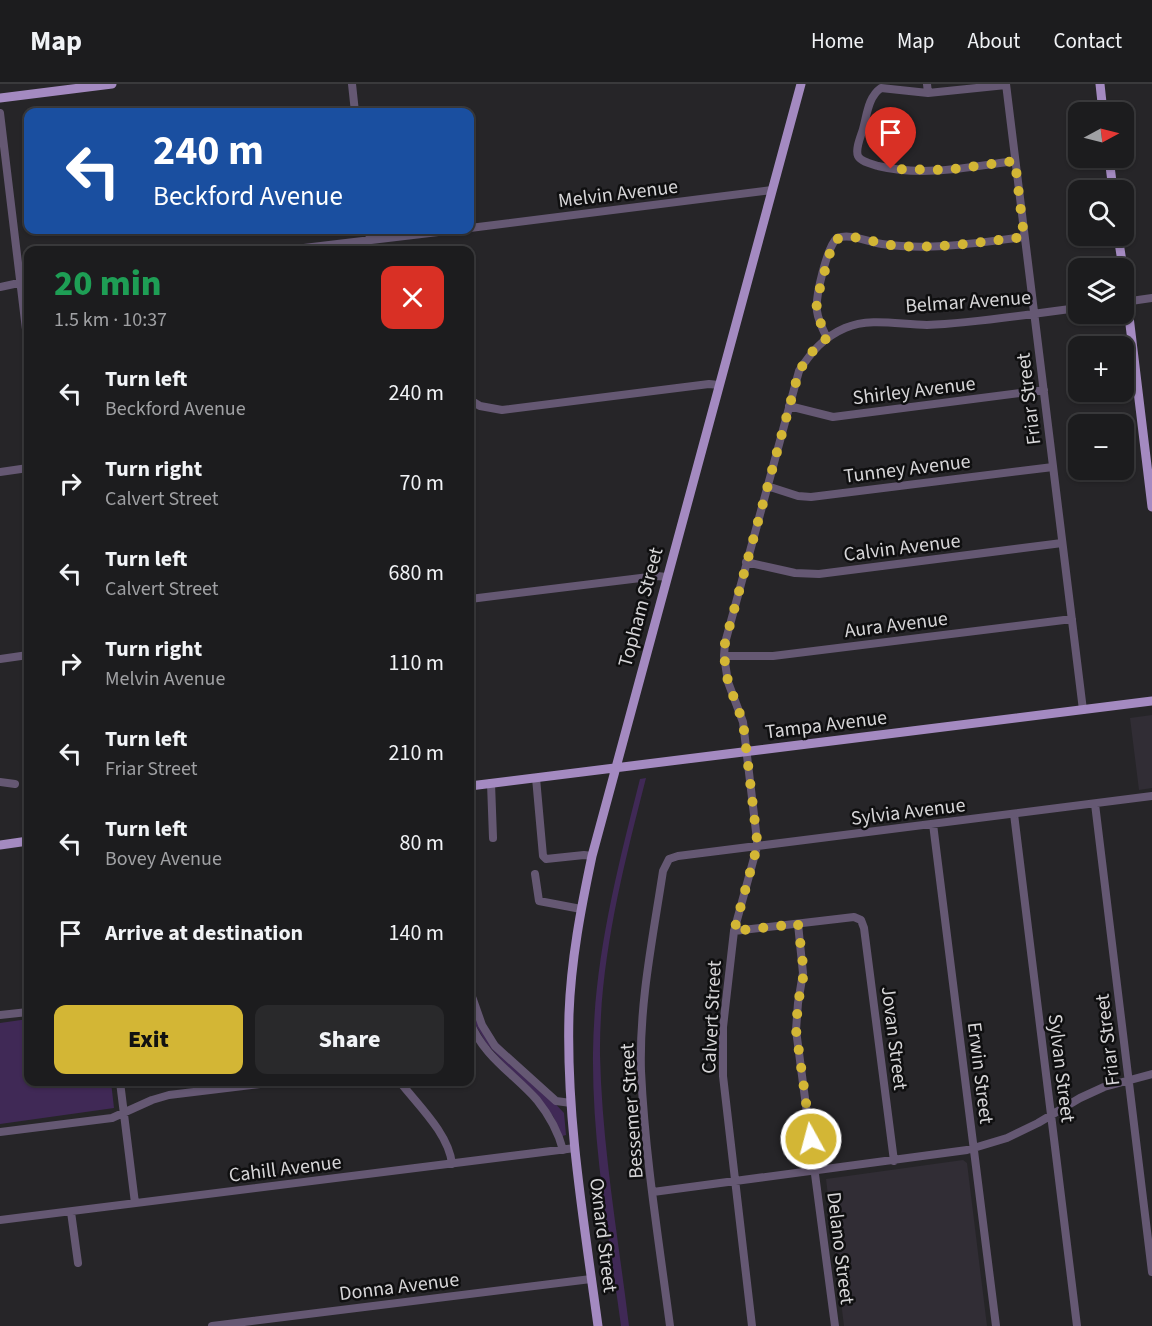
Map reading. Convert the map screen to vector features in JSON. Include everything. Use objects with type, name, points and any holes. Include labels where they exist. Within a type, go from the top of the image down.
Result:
[{"type":"main road","points":[[0,98],[112,84]]},
{"type":"main road","name":"Topham Street","points":[[575,1149],[571,1103],[569,1012],[571,978],[591,856],[801,84]]},
{"type":"main road","points":[[1100,84],[1102,102]]},
{"type":"main road","points":[[1128,324],[1152,507]]},
{"type":"main road","name":"Tampa Avenue","points":[[474,785],[1152,701]]},
{"type":"main road","points":[[0,844],[24,841]]},
{"type":"main road","name":"Oxnard Street","points":[[575,1149],[597,1326]]},
{"type":"street","points":[[351,84],[354,108]]},
{"type":"street","points":[[927,84],[928,93]]},
{"type":"street","points":[[1006,84],[928,93],[881,88],[871,97],[857,150],[861,160],[891,169],[931,171],[1015,161]]},
{"type":"street","name":"Friar Street","points":[[1006,84],[1083,710]]},
{"type":"street","points":[[0,113],[24,275]]},
{"type":"street","name":"Melvin Avenue","points":[[474,227],[772,190]]},
{"type":"street","points":[[369,234],[371,246]]},
{"type":"street","points":[[321,246],[421,234]]},
{"type":"street","points":[[827,338],[819,319],[816,302],[830,248],[837,238],[849,236],[916,248],[1024,237]]},
{"type":"street","points":[[0,287],[24,282]]},
{"type":"street","points":[[1134,301],[1152,298]]},
{"type":"street","name":"Belmar Avenue","points":[[827,338],[845,328],[869,322],[934,324],[1068,309]]},
{"type":"street","name":"Calvert Street","points":[[752,1326],[734,1181],[723,1066],[723,1027],[734,931],[757,847],[742,717],[728,682],[724,656],[725,643],[746,562],[799,371],[815,348],[827,338]]},
{"type":"street","points":[[474,402],[480,406],[502,410],[697,385],[719,385]]},
{"type":"street","name":"Shirley Avenue","points":[[789,406],[833,417],[1044,390]]},
{"type":"street","name":"Tunney Avenue","points":[[767,486],[798,496],[811,497],[1053,467]]},
{"type":"street","points":[[0,472],[24,469]]},
{"type":"street","name":"Calvin Avenue","points":[[746,562],[795,573],[819,574],[1062,543]]},
{"type":"street","points":[[474,599],[657,576],[667,577]]},
{"type":"street","name":"Aura Avenue","points":[[724,656],[773,656],[1072,619]]},
{"type":"street","points":[[0,659],[24,656]]},
{"type":"street","points":[[536,778],[543,856],[546,859],[591,856]]},
{"type":"street","points":[[0,782],[15,784]]},
{"type":"street","points":[[491,783],[493,838]]},
{"type":"street","name":"Sylvia Avenue","points":[[669,859],[678,856],[1152,796]]},
{"type":"street","name":"Friar Street","points":[[1095,804],[1152,1272]]},
{"type":"street","name":"Sylvan Street","points":[[1014,814],[1077,1326]]},
{"type":"street","name":"Erwin Street","points":[[933,824],[996,1326]]},
{"type":"street","name":"Bessemer Street","points":[[669,859],[663,871],[644,1000],[641,1070],[653,1192],[670,1326]]},
{"type":"street","points":[[535,874],[539,901],[581,909]]},
{"type":"street","name":"Jovan Street","points":[[798,924],[854,917],[861,920],[864,928],[894,1161]]},
{"type":"street","points":[[734,931],[798,924]]},
{"type":"street","name":"Delano Street","points":[[798,924],[804,973],[796,1030],[835,1326]]},
{"type":"street","points":[[474,1002],[482,1025],[495,1046],[556,1101],[571,1103]]},
{"type":"street","points":[[0,1015],[24,1012]]},
{"type":"street","points":[[474,1029],[488,1053],[544,1109],[560,1138],[563,1150]]},
{"type":"street","points":[[653,1192],[974,1149],[1007,1138],[1104,1087],[1152,1074]]},
{"type":"street","points":[[121,1086],[135,1203]]},
{"type":"street","points":[[0,1132],[102,1119],[169,1095],[244,1086]]},
{"type":"street","points":[[403,1086],[445,1139],[452,1164]]},
{"type":"street","name":"Cahill Avenue","points":[[0,1221],[575,1149]]},
{"type":"street","points":[[71,1212],[78,1263]]},
{"type":"street","name":"Donna Avenue","points":[[212,1326],[281,1322],[591,1279]]},
{"type":"shaded area","points":[[1152,715],[1152,788],[1139,790],[1130,718]]},
{"type":"shaded area","points":[[646,778],[614,915],[601,1020],[600,1055],[604,1123],[629,1326],[621,1326],[595,1121],[594,1018],[602,949],[615,881],[640,779]]},
{"type":"shaded area","points":[[474,1012],[478,1022],[564,1113],[566,1135],[562,1136],[553,1116],[486,1043],[474,1022]]},
{"type":"shaded area","points":[[24,1020],[24,1086],[111,1086],[114,1108],[0,1124],[0,1023]]},
{"type":"shaded area","points":[[963,1160],[967,1163],[987,1326],[844,1326],[826,1179]]},
{"type":"route","points":[[811,1139],[796,1030],[804,973],[798,924],[734,931],[757,840],[743,722],[728,682],[724,656],[725,643],[799,371],[815,348],[827,338],[819,319],[816,302],[833,242],[837,238],[849,236],[916,248],[1024,237],[1015,161],[931,171],[891,169]]}]
